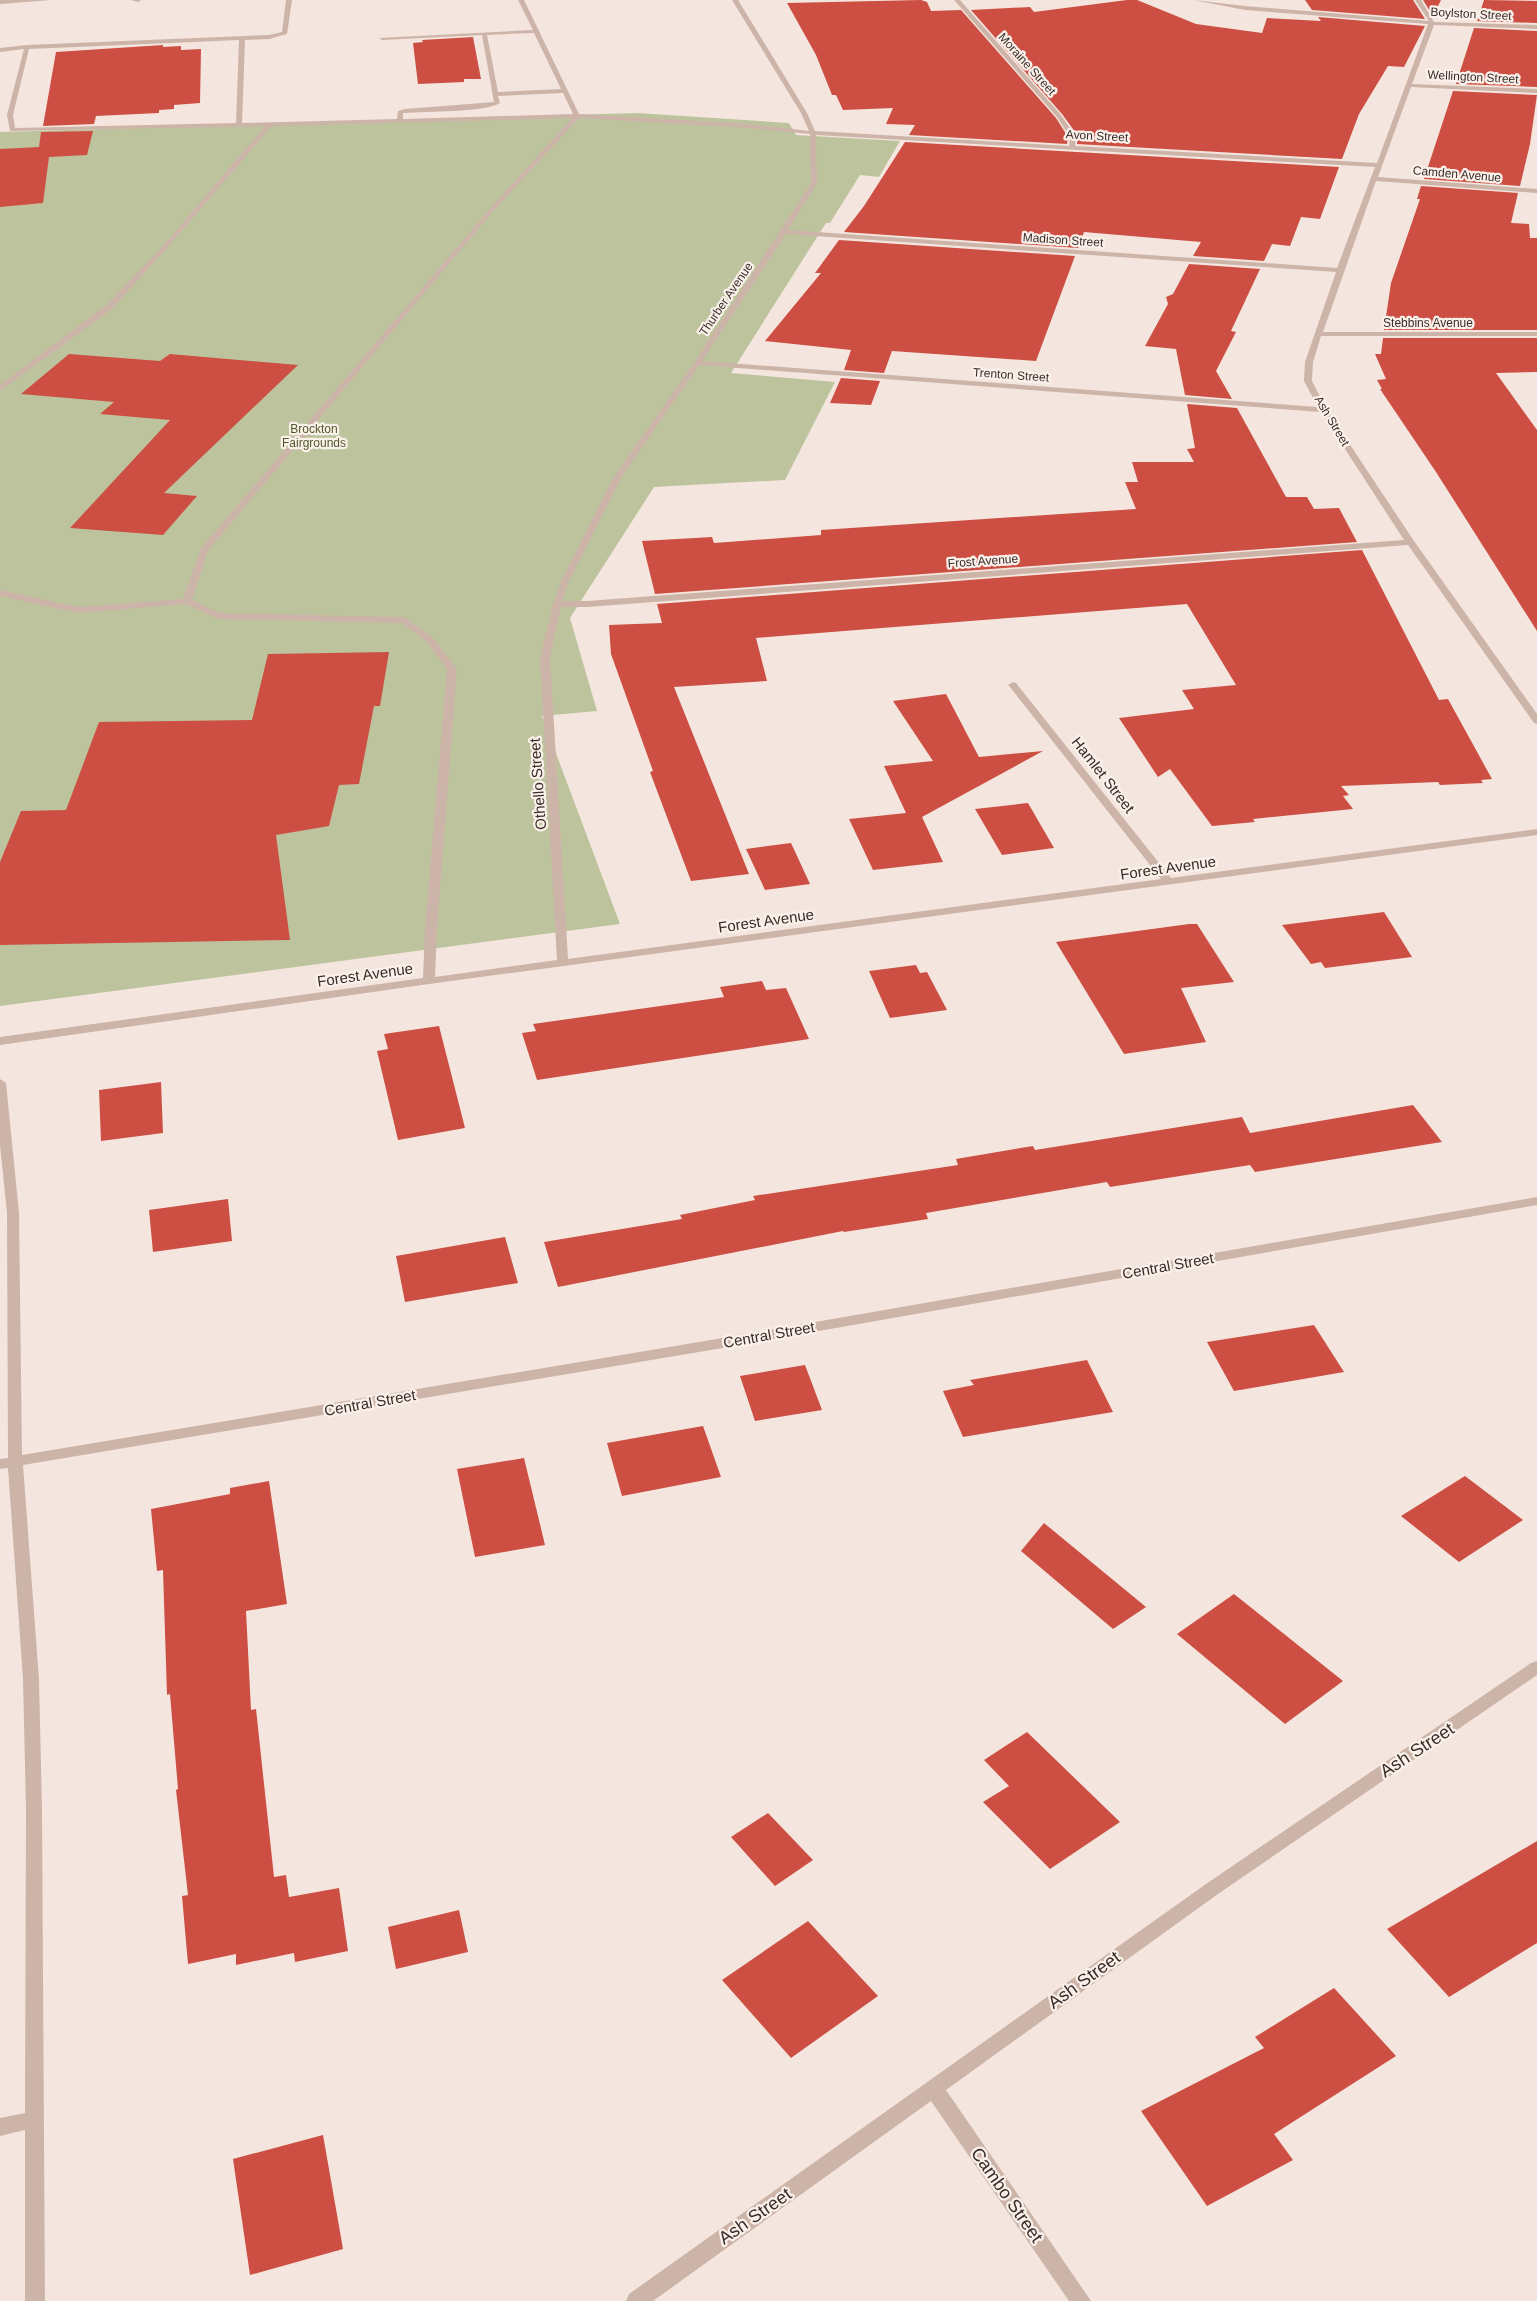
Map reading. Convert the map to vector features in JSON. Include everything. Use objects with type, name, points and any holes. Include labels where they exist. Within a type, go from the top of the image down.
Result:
[{"type":"street","points":[[0,2],[48,0]]},
{"type":"street","points":[[0,50],[27,47],[270,37],[285,33],[289,0]]},
{"type":"street","points":[[186,601],[204,550],[494,207],[577,116],[521,0]]},
{"type":"street","name":"Thurber Avenue","points":[[557,604],[565,581],[617,478],[784,232],[814,183],[813,132],[804,113],[735,0]]},
{"type":"street","name":"Moraine Street","points":[[957,0],[1059,116],[1073,137],[1072,146]]},
{"type":"street","name":"Boylston Street","points":[[1196,0],[1226,7],[1432,22],[1537,27]]},
{"type":"street","points":[[1418,0],[1432,22]]},
{"type":"street","name":"Ash Street","points":[[1432,22],[1407,85],[1380,165],[1340,270],[1309,362],[1308,381],[1323,410],[1410,542],[1537,721]]},
{"type":"street","points":[[382,38],[536,31]]},
{"type":"street","points":[[400,121],[400,112],[404,111],[493,105],[497,103],[484,33]]},
{"type":"street","points":[[239,125],[242,38]]},
{"type":"street","name":"Avon Street","points":[[27,47],[10,115],[9,131],[577,116],[750,126],[813,132],[1380,165]]},
{"type":"street","name":"Wellington Street","points":[[1407,85],[1537,92]]},
{"type":"street","points":[[495,94],[565,91]]},
{"type":"street","points":[[0,389],[109,307],[165,247],[270,124]]},
{"type":"street","name":"Camden Avenue","points":[[1374,179],[1537,191]]},
{"type":"street","name":"Madison Street","points":[[784,232],[1340,270]]},
{"type":"street","name":"Stebbins Avenue","points":[[1319,334],[1537,334]]},
{"type":"street","name":"Trenton Street","points":[[697,362],[1323,410]]},
{"type":"street","name":"Frost Avenue","points":[[557,604],[587,604],[1410,542]]},
{"type":"street","points":[[0,593],[78,610],[186,601],[218,616],[404,620],[430,640],[452,669],[429,981]]},
{"type":"street","name":"Othello Street","points":[[557,604],[545,657],[563,963]]},
{"type":"street","name":"Hamlet Street","points":[[1013,685],[1169,883]]},
{"type":"street","name":"Forest Avenue","points":[[0,1041],[429,981],[1537,832]]},
{"type":"street","points":[[0,1083],[13,1214],[7,1463],[31,1679],[34,1809],[35,2301]]},
{"type":"street","name":"Central Street","points":[[7,1463],[912,1311],[1537,1201]]},
{"type":"street","name":"Ash Street","points":[[636,2301],[1227,1878],[1537,1667]]},
{"type":"street","name":"Cambo Street","points":[[934,2089],[1080,2301]]},
{"type":"street","points":[[0,2127],[34,2120]]},
{"type":"green space","name":"Brockton Fairgrounds","points":[[637,113],[789,123],[796,135],[900,141],[879,177],[860,175],[830,223],[826,223],[731,373],[835,382],[785,480],[654,487],[570,618],[597,711],[542,716],[620,924],[0,1006],[0,132]]},
{"type":"building","points":[[921,0],[927,2],[931,11],[961,10],[1056,118],[1068,137],[1067,144],[909,135],[915,125],[886,124],[893,108],[843,110],[836,95],[832,95],[816,55],[787,3]]},
{"type":"building","points":[[1137,0],[1196,24],[1262,33],[1267,18],[1321,21],[1318,17],[1425,26],[1404,67],[1388,66],[1359,114],[1342,159],[1077,144],[1078,136],[1062,114],[971,10],[1030,7],[1034,12]]},
{"type":"building","points":[[1305,0],[1413,0],[1425,19],[1312,10]]},
{"type":"building","points":[[1423,0],[1441,0],[1433,16]]},
{"type":"building","points":[[1484,0],[1537,1],[1537,23],[1477,21]]},
{"type":"building","points":[[1474,28],[1537,31],[1537,87],[1456,84]]},
{"type":"building","points":[[473,37],[481,79],[464,79],[464,82],[418,84],[413,43],[423,42],[422,40]]},
{"type":"building","points":[[163,45],[163,47],[181,46],[181,50],[201,49],[200,103],[174,105],[174,109],[159,110],[159,113],[96,116],[94,124],[43,126],[56,52]]},
{"type":"building","points":[[1453,91],[1537,95],[1530,144],[1520,186],[1424,179]]},
{"type":"building","points":[[93,131],[87,155],[49,157],[43,203],[0,207],[0,149],[39,147],[41,132]]},
{"type":"building","points":[[905,142],[1339,167],[1320,219],[1301,217],[1290,246],[1272,244],[1264,261],[1193,256],[1201,242],[1084,232],[1078,248],[844,232],[864,206]]},
{"type":"building","points":[[1421,186],[1518,193],[1511,223],[1529,224],[1530,238],[1537,238],[1537,330],[1384,330],[1391,283],[1420,199],[1417,199]]},
{"type":"building","points":[[839,240],[1075,256],[1036,361],[892,351],[884,373],[844,370],[851,350],[765,341],[821,273],[815,273]]},
{"type":"building","points":[[1189,264],[1260,269],[1231,331],[1236,332],[1216,371],[1232,399],[1185,395],[1176,349],[1145,346],[1168,304],[1166,297],[1173,294]]},
{"type":"building","points":[[1383,338],[1537,338],[1537,372],[1496,373],[1537,430],[1537,631],[1436,472],[1380,389],[1382,389],[1377,380],[1386,379],[1375,354],[1381,354]]},
{"type":"building","points":[[69,354],[160,361],[170,354],[298,365],[164,493],[197,496],[163,535],[70,528],[170,420],[100,414],[114,402],[21,394]]},
{"type":"building","points":[[841,378],[880,381],[871,405],[830,403]]},
{"type":"building","points":[[1187,404],[1237,408],[1286,497],[1307,497],[1314,509],[1339,508],[1357,542],[655,594],[642,541],[712,537],[714,543],[821,535],[821,530],[1136,509],[1125,482],[1138,482],[1132,462],[1194,462],[1187,449],[1195,448]]},
{"type":"building","points":[[1362,550],[1439,700],[1448,699],[1492,779],[1481,780],[1483,783],[1440,785],[1438,782],[1341,786],[1349,795],[1343,796],[1353,809],[1253,819],[1255,822],[1212,826],[1170,769],[1158,777],[1119,718],[1194,709],[1182,690],[1236,685],[1187,604],[756,638],[767,681],[674,687],[749,874],[691,881],[650,772],[653,771],[611,654],[609,625],[662,623],[657,604]]},
{"type":"building","points":[[389,652],[380,706],[374,706],[359,784],[339,785],[329,826],[276,835],[290,940],[0,945],[0,862],[21,811],[66,810],[99,722],[252,720],[268,654]]},
{"type":"building","points":[[946,694],[979,757],[1043,751],[922,817],[943,862],[873,870],[849,819],[906,813],[884,766],[933,761],[893,701]]},
{"type":"building","points":[[1028,803],[1054,848],[1002,855],[975,809]]},
{"type":"building","points":[[791,843],[810,884],[765,890],[746,849]]},
{"type":"building","points":[[1384,912],[1412,957],[1325,968],[1321,962],[1311,964],[1282,925]]},
{"type":"building","points":[[1197,924],[1234,982],[1181,988],[1206,1042],[1124,1054],[1056,942]]},
{"type":"building","points":[[916,965],[920,973],[927,972],[947,1010],[890,1018],[869,971]]},
{"type":"building","points":[[762,981],[766,990],[786,988],[809,1039],[537,1080],[522,1033],[536,1031],[533,1024],[724,997],[720,987]]},
{"type":"building","points":[[439,1026],[465,1128],[398,1140],[377,1051],[388,1049],[384,1034]]},
{"type":"building","points":[[161,1082],[163,1133],[101,1141],[99,1090]]},
{"type":"building","points":[[1413,1105],[1442,1142],[1255,1172],[1250,1165],[1110,1187],[1107,1182],[926,1213],[928,1219],[843,1231],[558,1287],[544,1242],[682,1219],[680,1215],[755,1200],[753,1196],[958,1165],[956,1159],[1033,1146],[1035,1150],[1242,1117],[1250,1133]]},
{"type":"building","points":[[228,1199],[232,1241],[153,1252],[149,1210]]},
{"type":"building","points":[[505,1237],[518,1283],[405,1302],[396,1256]]},
{"type":"building","points":[[1314,1325],[1344,1372],[1234,1391],[1207,1342]]},
{"type":"building","points":[[1087,1360],[1113,1412],[963,1437],[943,1391],[974,1385],[970,1380]]},
{"type":"building","points":[[805,1365],[822,1410],[755,1421],[740,1376]]},
{"type":"building","points":[[703,1426],[721,1477],[622,1496],[607,1443]]},
{"type":"building","points":[[524,1458],[545,1545],[475,1557],[457,1469]]},
{"type":"building","points":[[1465,1476],[1523,1520],[1459,1562],[1401,1516]]},
{"type":"building","points":[[269,1481],[287,1604],[246,1611],[251,1710],[256,1709],[274,1877],[286,1875],[289,1897],[339,1888],[348,1951],[295,1962],[294,1953],[236,1965],[236,1954],[188,1964],[182,1896],[188,1895],[176,1790],[178,1789],[170,1694],[167,1695],[163,1570],[157,1571],[151,1509],[230,1494],[230,1488]]},
{"type":"building","points":[[1044,1523],[1146,1607],[1113,1629],[1021,1551]]},
{"type":"building","points":[[1234,1594],[1343,1681],[1285,1724],[1177,1634]]},
{"type":"building","points":[[1027,1732],[1120,1822],[1050,1869],[983,1802],[1009,1786],[984,1760]]},
{"type":"building","points":[[768,1813],[813,1860],[775,1886],[731,1837]]},
{"type":"building","points":[[1537,1841],[1537,1943],[1449,1997],[1387,1929]]},
{"type":"building","points":[[459,1910],[468,1952],[396,1969],[388,1927]]},
{"type":"building","points":[[808,1921],[878,1996],[791,2058],[722,1980]]},
{"type":"building","points":[[1334,1988],[1396,2056],[1274,2134],[1293,2160],[1207,2206],[1141,2111],[1264,2048],[1255,2037]]},
{"type":"building","points":[[323,2135],[343,2249],[250,2275],[233,2159]]}]
